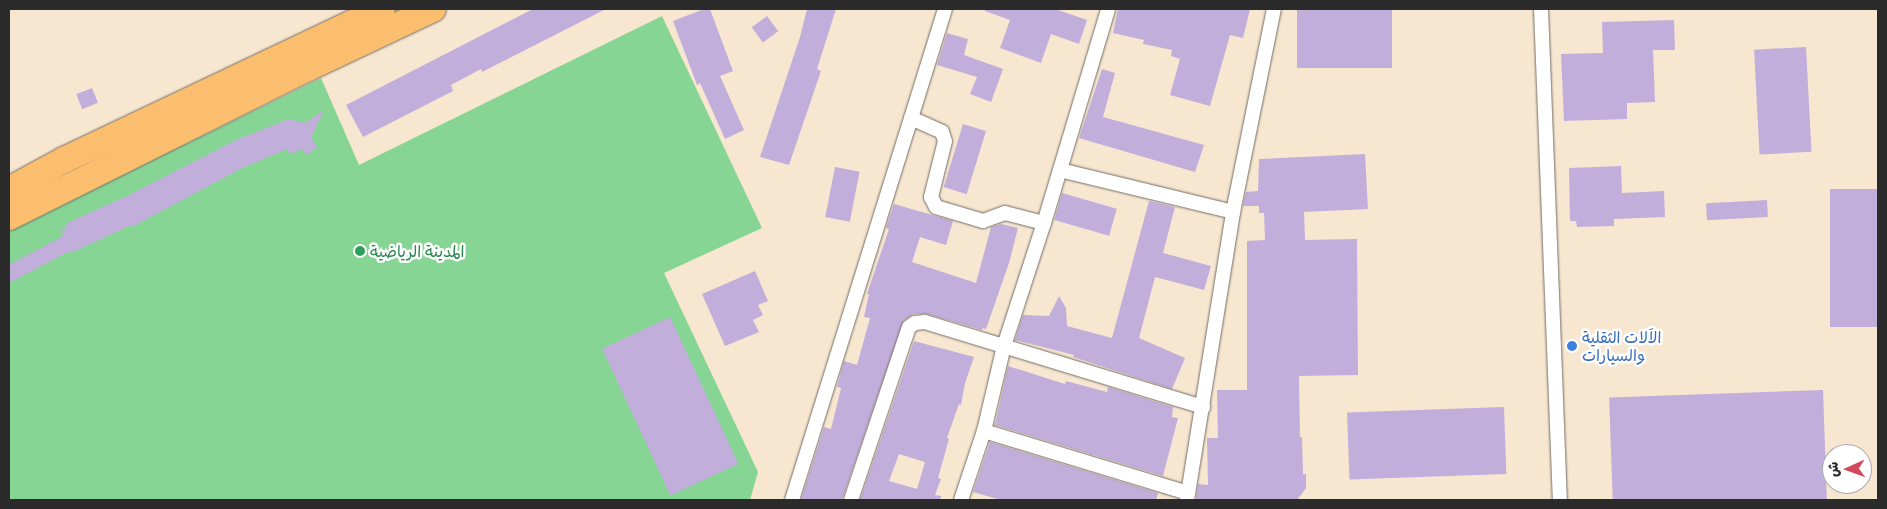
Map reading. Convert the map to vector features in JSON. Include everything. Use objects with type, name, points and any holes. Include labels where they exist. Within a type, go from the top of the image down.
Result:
[{"type":"highway","points":[[9,190],[64,160],[382,9]]},
{"type":"highway","points":[[9,217],[308,68],[433,9]]},
{"type":"street","points":[[792,500],[945,9]]},
{"type":"street","points":[[961,500],[984,431],[1004,346],[1044,223],[1108,9]]},
{"type":"street","points":[[984,431],[1187,497],[1233,212],[1274,9]]},
{"type":"street","points":[[1541,9],[1560,500]]},
{"type":"street","points":[[911,118],[942,132],[945,141],[931,197],[936,207],[983,221],[1005,213],[1044,223]]},
{"type":"street","points":[[1060,170],[1233,212]]},
{"type":"street","points":[[851,500],[909,327],[915,323],[925,322],[1202,407]]},
{"type":"green space","name":"المدينة الرياضية","points":[[662,16],[762,228],[664,273],[758,472],[750,500],[9,500],[9,230],[321,78],[359,165]]},
{"type":"building","points":[[533,9],[606,9],[482,72],[481,69],[451,85],[453,91],[363,137],[346,105]]},
{"type":"building","points":[[704,9],[710,9],[733,71],[720,76],[744,130],[725,139],[700,83],[697,85],[673,21]]},
{"type":"building","points":[[807,9],[836,9],[817,69],[821,71],[789,165],[760,157],[800,37]]},
{"type":"building","points":[[985,9],[1055,9],[1087,20],[1079,44],[1051,34],[1041,63],[1000,48],[1010,20],[985,11]]},
{"type":"building","points":[[1118,9],[1250,9],[1243,38],[1230,35],[1210,106],[1170,95],[1180,59],[1171,56],[1172,50],[1143,44],[1144,40],[1113,33]]},
{"type":"building","points":[[1297,9],[1392,9],[1392,68],[1297,68]]},
{"type":"building","points":[[767,16],[778,31],[763,43],[752,27]]},
{"type":"building","points":[[1674,20],[1675,50],[1653,50],[1655,102],[1627,103],[1627,119],[1564,121],[1561,54],[1603,53],[1602,22]]},
{"type":"building","points":[[947,33],[968,39],[964,55],[1003,69],[991,102],[970,94],[977,77],[937,65]]},
{"type":"building","points":[[1806,47],[1811,152],[1760,155],[1754,50]]},
{"type":"building","points":[[1102,69],[1115,73],[1103,117],[1204,145],[1195,172],[1079,138]]},
{"type":"building","points":[[92,88],[98,103],[82,109],[76,94]]},
{"type":"building","points":[[324,110],[311,138],[317,147],[306,155],[302,149],[290,154],[287,149],[242,168],[132,227],[131,225],[71,253],[70,251],[9,283],[9,265],[63,236],[61,230],[67,228],[65,224],[129,195],[238,139],[289,119],[305,123]]},
{"type":"building","points":[[963,124],[986,131],[967,194],[944,187]]},
{"type":"building","points":[[1365,154],[1368,209],[1304,212],[1305,240],[1357,239],[1358,375],[1299,376],[1300,437],[1302,437],[1303,474],[1306,474],[1306,488],[1297,500],[1196,500],[1198,484],[1208,485],[1207,438],[1218,438],[1217,390],[1247,390],[1247,241],[1265,240],[1264,213],[1259,213],[1259,206],[1243,206],[1246,192],[1258,191],[1259,159]]},
{"type":"building","points":[[1621,166],[1622,193],[1664,191],[1665,217],[1614,219],[1614,226],[1577,227],[1576,221],[1570,221],[1569,168]]},
{"type":"building","points":[[835,167],[860,172],[850,222],[825,217]]},
{"type":"building","points":[[1830,189],[1878,189],[1878,327],[1830,327]]},
{"type":"building","points":[[1062,193],[1117,209],[1109,236],[1054,220]]},
{"type":"building","points":[[1767,200],[1768,217],[1707,220],[1706,203]]},
{"type":"building","points":[[1149,201],[1175,207],[1163,253],[1211,266],[1204,290],[1155,277],[1139,338],[1185,358],[1172,389],[1073,357],[1074,355],[1015,340],[1023,315],[1049,316],[1059,296],[1066,308],[1067,326],[1112,338]]},
{"type":"building","points":[[894,204],[953,221],[946,245],[920,237],[912,262],[976,283],[991,227],[1001,224],[1018,228],[1009,263],[986,329],[983,328],[982,330],[927,314],[914,314],[904,320],[842,500],[801,500],[824,427],[831,429],[841,388],[837,387],[844,361],[857,365],[870,318],[864,317],[869,294],[867,294],[889,229],[886,228]]},
{"type":"building","points":[[755,271],[768,301],[758,305],[763,315],[753,320],[759,332],[725,346],[702,294]]},
{"type":"building","points":[[670,317],[738,464],[670,496],[602,349]]},
{"type":"building","points":[[914,341],[974,357],[965,383],[961,405],[959,404],[947,438],[949,439],[938,478],[941,479],[935,495],[941,496],[940,500],[860,500]],"holes":[[[899,454],[925,462],[917,489],[889,481]]]},
{"type":"building","points":[[1008,366],[1065,384],[1066,381],[1107,392],[1108,387],[1173,407],[1172,417],[1178,418],[1163,476],[995,425]]},
{"type":"building","points":[[1823,390],[1825,444],[1822,444],[1822,494],[1827,494],[1827,500],[1825,500],[1613,500],[1609,397]]},
{"type":"building","points":[[1504,407],[1506,474],[1349,479],[1347,412]]},
{"type":"building","points":[[990,442],[1158,493],[1156,500],[1001,500],[973,492]]},
{"type":"place","name":"المدينة الرياضية","points":[[360,251]]},
{"type":"place","name":"الاَلات الثقلية والسيارات","points":[[1572,346]]}]
